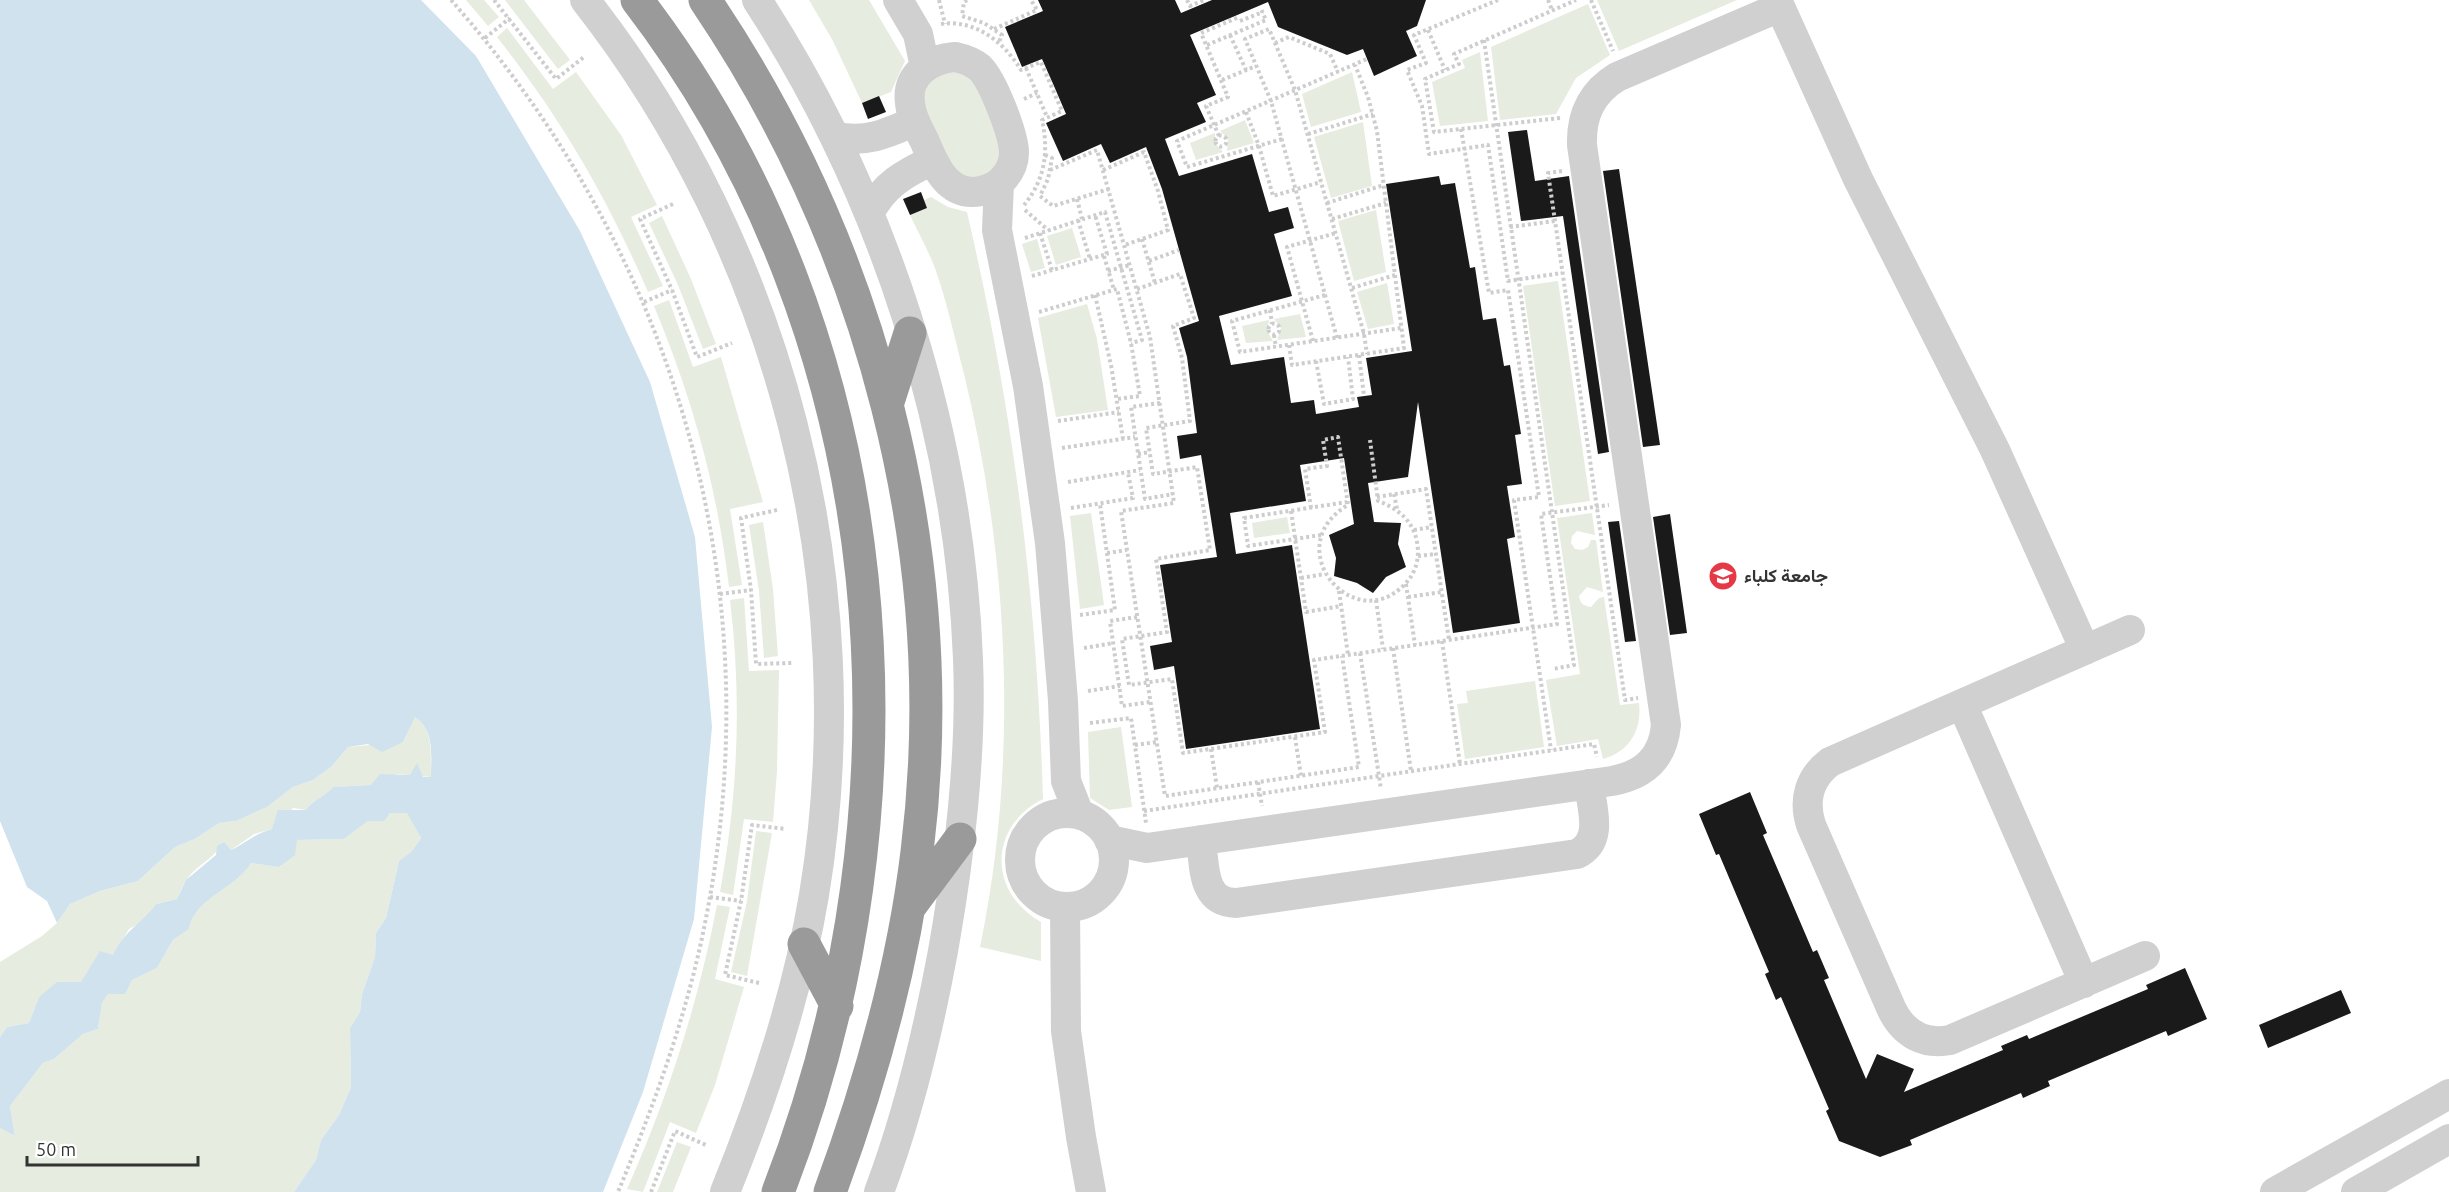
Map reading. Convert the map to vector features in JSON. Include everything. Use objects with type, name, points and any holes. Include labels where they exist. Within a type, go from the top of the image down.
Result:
[{"type":"highway","points":[[637,0],[706,105],[735,155],[781,251],[806,313],[844,457],[862,580],[869,703],[868,764],[860,873],[837,1006],[816,1084],[778,1192]]},
{"type":"highway","points":[[705,0],[758,83],[814,193],[854,294],[887,405],[915,547],[925,669],[923,792],[917,853],[908,909],[876,1046],[830,1192]]},
{"type":"highway","points":[[887,405],[910,333]]},
{"type":"highway","points":[[908,909],[960,839]]},
{"type":"highway","points":[[804,944],[837,1006]]},
{"type":"street","points":[[585,0],[636,71],[699,179],[735,253],[764,330],[795,430],[816,537],[823,594],[828,748],[821,845],[804,944],[779,1042],[725,1192]]},
{"type":"street","points":[[757,0],[802,73],[834,136],[869,214],[910,333],[937,427],[949,485],[965,603],[969,721],[960,839],[950,910],[922,1049],[879,1192]]},
{"type":"street","points":[[898,0],[932,29],[935,62]]},
{"type":"street","points":[[1112,852],[1147,830],[1201,840],[1594,775],[1624,779],[1646,768],[1662,749],[1665,738],[1665,713],[1582,145],[1582,122],[1598,91],[1617,77],[1778,3],[1858,179],[1990,441],[2085,651]]},
{"type":"street","points":[[955,57],[972,63],[980,69],[990,84],[1010,134],[1014,151],[1010,169],[987,188],[951,185],[939,173],[915,121],[909,102],[910,92],[918,74],[935,62],[955,57]]},
{"type":"street","points":[[834,136],[855,140],[875,138],[915,121]]},
{"type":"street","points":[[869,214],[879,196],[894,180],[933,160]]},
{"type":"street","points":[[987,188],[1028,386],[1050,543],[1062,690],[1066,781],[1070,798],[1065,815]]},
{"type":"street","points":[[2130,630],[1830,762],[1815,776],[1808,795],[1811,825],[1892,1011],[1910,1034],[1940,1042],[1959,1037],[2145,956]]},
{"type":"street","points":[[1962,704],[2084,983]]},
{"type":"street","points":[[1201,840],[1210,892],[1221,902],[1247,902],[1576,854],[1588,846],[1594,834],[1594,775]]},
{"type":"street","points":[[1065,815],[1097,824],[1112,852],[1112,875],[1102,892],[1085,904],[1065,907],[1042,901],[1026,884],[1021,873],[1020,861],[1025,838],[1041,820],[1065,815]]},
{"type":"street","points":[[1065,907],[1066,1031],[1079,1127],[1091,1192]]},
{"type":"street","points":[[2276,1192],[2449,1094]]},
{"type":"street","points":[[2356,1192],[2449,1139]]},
{"type":"path","points":[[452,0],[485,38],[544,118],[575,166],[603,216],[644,302],[672,373],[688,426],[712,534],[720,594],[726,677],[726,754],[722,810],[710,897],[694,972],[679,1025],[619,1192]]},
{"type":"path","points":[[494,0],[556,79],[584,57]]},
{"type":"path","points":[[932,29],[939,0]]},
{"type":"path","points":[[968,0],[964,2],[962,16],[994,29],[1002,35],[999,42]]},
{"type":"path","points":[[994,29],[1037,10],[1031,0]]},
{"type":"path","points":[[1187,0],[1190,6],[1204,0]]},
{"type":"path","points":[[1498,0],[1414,35],[1426,63],[1407,70],[1422,106],[1429,154],[1488,145],[1508,281],[1562,273]]},
{"type":"path","points":[[1548,0],[1552,10]]},
{"type":"path","points":[[1561,118],[1434,132],[1425,79],[1459,64],[1454,54],[1576,0]]},
{"type":"path","points":[[1591,0],[1616,57]]},
{"type":"path","points":[[1207,45],[1266,20],[1262,10],[1201,33],[1228,97],[1206,106],[1219,136],[1217,144],[1223,146],[1226,156]]},
{"type":"path","points":[[485,38],[510,18]]},
{"type":"path","points":[[1239,18],[1244,29]]},
{"type":"path","points":[[1337,338],[1271,101],[1245,39],[1269,28],[1295,90],[1352,288],[1367,354]]},
{"type":"path","points":[[1428,30],[1445,70]]},
{"type":"path","points":[[1230,35],[1246,70]]},
{"type":"path","points":[[1275,43],[1288,37],[1330,54],[1338,72]]},
{"type":"path","points":[[1484,40],[1574,665],[1553,669]]},
{"type":"path","points":[[1282,139],[1187,167],[1177,141],[1367,60]]},
{"type":"path","points":[[1290,345],[1292,365],[1404,348],[1373,114],[1355,65]]},
{"type":"path","points":[[1222,80],[1256,66]]},
{"type":"path","points":[[1026,68],[1047,117]]},
{"type":"path","points":[[1017,92],[1024,109]]},
{"type":"path","points":[[1020,100],[1037,93]]},
{"type":"path","points":[[1563,129],[1561,118],[1564,107]]},
{"type":"path","points":[[1246,112],[1259,146],[1273,196],[1321,182]]},
{"type":"path","points":[[1308,134],[1373,114]]},
{"type":"path","points":[[1461,129],[1489,293],[1508,290],[1539,496],[1514,500],[1551,750]]},
{"type":"path","points":[[1050,170],[1097,150],[1110,189],[1150,337],[1174,503],[1121,511],[1165,796],[1359,767],[1342,656]]},
{"type":"path","points":[[1103,170],[1144,152],[1158,191],[1168,230],[1125,245]]},
{"type":"path","points":[[1046,155],[1052,158],[1040,196],[1053,206],[1110,189]]},
{"type":"path","points":[[1568,170],[1548,173],[1624,700],[1645,697]]},
{"type":"path","points":[[1327,203],[1384,185]]},
{"type":"path","points":[[1077,199],[1090,259]]},
{"type":"path","points":[[1332,219],[1386,203]]},
{"type":"path","points":[[673,204],[640,219],[672,290],[697,357],[732,343]]},
{"type":"path","points":[[1022,208],[1048,230]]},
{"type":"path","points":[[1025,278],[1107,255],[1095,215]]},
{"type":"path","points":[[1510,227],[1555,220]]},
{"type":"path","points":[[1312,341],[1287,247],[1336,232]]},
{"type":"path","points":[[1040,233],[1052,270]]},
{"type":"path","points":[[1142,239],[1155,283]]},
{"type":"path","points":[[1149,261],[1179,250]]},
{"type":"path","points":[[1104,255],[1114,290]]},
{"type":"path","points":[[1108,272],[1130,265]]},
{"type":"path","points":[[1137,289],[1180,274],[1194,318],[1173,326],[1182,358],[1190,421],[1146,428],[1153,474],[1197,467],[1210,550],[1156,559],[1167,632],[1122,639],[1129,685],[1172,679],[1183,753],[1325,732],[1314,660],[1557,624],[1541,514],[1634,501]]},
{"type":"path","points":[[1352,288],[1395,274]]},
{"type":"path","points":[[1032,314],[1117,289],[1127,325],[1140,396],[1117,399]]},
{"type":"path","points":[[644,302],[672,290]]},
{"type":"path","points":[[1095,295],[1117,399],[1123,440]]},
{"type":"path","points":[[1325,296],[1232,321],[1240,352],[1401,328]]},
{"type":"path","points":[[1270,310],[1272,324],[1269,330],[1274,335],[1276,347]]},
{"type":"path","points":[[1272,324],[1277,324],[1280,329],[1274,335]]},
{"type":"path","points":[[1359,355],[1364,396]]},
{"type":"path","points":[[1316,361],[1323,404],[1353,399],[1348,357]]},
{"type":"path","points":[[1160,403],[1131,407],[1135,437],[1145,498],[1173,494]]},
{"type":"path","points":[[1052,422],[1119,412]]},
{"type":"path","points":[[1056,449],[1135,437]]},
{"type":"path","points":[[1311,508],[1305,469],[1327,466],[1323,440],[1338,437],[1348,505],[1331,517],[1321,535],[1319,555],[1325,574],[1339,590],[1356,598],[1376,600],[1397,591],[1406,584],[1414,571],[1418,556],[1414,530],[1397,510],[1378,501],[1370,440]]},
{"type":"path","points":[[1138,454],[1150,452]]},
{"type":"path","points":[[1061,483],[1140,471]]},
{"type":"path","points":[[1065,509],[1133,498],[1128,472]]},
{"type":"path","points":[[1377,497],[1426,489],[1449,640]]},
{"type":"path","points":[[1394,494],[1397,510]]},
{"type":"path","points":[[1321,535],[1248,546],[1244,518],[1347,502]]},
{"type":"path","points":[[1076,615],[1115,610],[1100,504]]},
{"type":"path","points":[[777,510],[741,518],[752,590],[756,664],[792,663]]},
{"type":"path","points":[[1291,511],[1306,612],[1341,606]]},
{"type":"path","points":[[1414,530],[1432,527]]},
{"type":"path","points":[[1107,553],[1127,550]]},
{"type":"path","points":[[1418,556],[1436,554]]},
{"type":"path","points":[[1301,578],[1325,574]]},
{"type":"path","points":[[1406,584],[1415,645]]},
{"type":"path","points":[[720,594],[752,590]]},
{"type":"path","points":[[1339,590],[1348,655]]},
{"type":"path","points":[[1407,597],[1442,592]]},
{"type":"path","points":[[1376,600],[1383,650]]},
{"type":"path","points":[[1137,617],[1110,621],[1122,706],[1150,702]]},
{"type":"path","points":[[1442,641],[1460,764]]},
{"type":"path","points":[[1078,649],[1113,643]]},
{"type":"path","points":[[1393,648],[1411,771]]},
{"type":"path","points":[[1360,653],[1381,789],[1369,791]]},
{"type":"path","points":[[1116,663],[1126,662]]},
{"type":"path","points":[[1080,692],[1120,686]]},
{"type":"path","points":[[1082,724],[1131,717],[1147,830]]},
{"type":"path","points":[[1295,736],[1300,776]]},
{"type":"path","points":[[1135,745],[1156,742]]},
{"type":"path","points":[[1144,811],[1594,744],[1594,775]]},
{"type":"path","points":[[1211,749],[1217,788]]},
{"type":"path","points":[[1251,809],[1274,805]]},
{"type":"path","points":[[759,983],[725,975],[741,902],[752,825],[786,829]]},
{"type":"path","points":[[710,897],[741,902]]},
{"type":"path","points":[[651,1192],[675,1131],[708,1146]]},
{"type":"shaded area","points":[[466,0],[484,0],[499,17],[488,26]]},
{"type":"shaded area","points":[[505,0],[524,0],[570,60],[558,69]]},
{"type":"shaded area","points":[[809,0],[869,0],[905,61],[891,92],[862,103],[833,41]]},
{"type":"shaded area","points":[[1597,0],[1737,0],[1619,51]]},
{"type":"shaded area","points":[[1588,4],[1610,55],[1576,78],[1556,114],[1500,120],[1491,47]]},
{"type":"shaded area","points":[[507,28],[553,89],[576,72],[621,135],[657,205],[631,217],[663,286],[648,292],[616,223],[581,159],[542,98],[497,37]]},
{"type":"shaded area","points":[[1480,52],[1488,121],[1440,126],[1432,82],[1465,68],[1462,60]]},
{"type":"shaded area","points":[[949,72],[963,75],[974,83],[987,107],[999,141],[1001,156],[997,165],[975,180],[956,174],[923,106],[929,84],[937,77]]},
{"type":"shaded area","points":[[1352,72],[1361,112],[1311,127],[1302,94]]},
{"type":"shaded area","points":[[1245,120],[1254,143],[1227,151],[1228,139],[1220,131]]},
{"type":"shaded area","points":[[1363,122],[1372,186],[1331,198],[1314,137]]},
{"type":"shaded area","points":[[1215,133],[1215,143],[1223,152],[1196,160],[1190,143]]},
{"type":"shaded area","points":[[931,197],[948,207],[967,212],[1010,431],[1035,649],[1043,799],[1025,811],[1012,826],[1004,842],[1002,860],[1004,877],[1011,894],[1024,909],[1041,922],[1041,961],[980,947],[992,876],[1000,805],[1004,732],[1004,660],[991,515],[979,444],[947,307],[935,268],[910,215],[927,208],[924,200]]},
{"type":"shaded area","points":[[1376,210],[1386,272],[1354,281],[1338,221]]},
{"type":"shaded area","points":[[662,216],[691,279],[716,344],[703,349],[678,285],[649,223]]},
{"type":"shaded area","points":[[1072,228],[1081,257],[1056,265],[1047,236]]},
{"type":"shaded area","points":[[1037,239],[1045,268],[1031,272],[1022,244]]},
{"type":"shaded area","points":[[1558,281],[1590,501],[1555,506],[1523,286]]},
{"type":"shaded area","points":[[1387,283],[1394,324],[1368,329],[1357,292]]},
{"type":"shaded area","points":[[669,300],[693,367],[721,357],[763,502],[730,509],[742,585],[729,587],[718,514],[702,444],[654,306]]},
{"type":"shaded area","points":[[1087,304],[1097,339],[1108,410],[1056,417],[1038,318]]},
{"type":"shaded area","points":[[1300,314],[1306,337],[1277,340],[1281,328],[1274,319]]},
{"type":"shaded area","points":[[1269,320],[1267,331],[1273,341],[1246,343],[1242,326]]},
{"type":"shaded area","points":[[1091,513],[1104,605],[1080,609],[1070,516]]},
{"type":"shaded area","points":[[1592,513],[1595,535],[1577,531],[1572,536],[1571,543],[1575,549],[1582,550],[1588,547],[1591,540],[1596,540],[1603,592],[1587,587],[1579,598],[1584,605],[1591,607],[1599,598],[1604,597],[1620,705],[1639,703],[1638,722],[1632,738],[1620,751],[1603,759],[1598,739],[1557,746],[1546,680],[1580,674],[1557,518]]},
{"type":"shaded area","points":[[1287,517],[1290,533],[1254,538],[1252,523]]},
{"type":"shaded area","points":[[763,522],[773,589],[778,656],[764,658],[759,591],[749,525]]},
{"type":"shaded area","points":[[744,598],[749,671],[779,670],[777,771],[773,822],[744,819],[733,895],[720,892],[731,819],[736,746],[736,674],[730,600]]},
{"type":"shaded area","points":[[1535,681],[1544,747],[1465,759],[1457,704],[1468,703],[1466,691]]},
{"type":"shaded area","points":[[415,716],[429,736],[431,777],[397,774],[371,785],[333,787],[306,810],[293,808],[272,829],[254,834],[231,850],[223,842],[214,854],[190,875],[177,899],[156,904],[144,921],[129,929],[113,955],[89,970],[81,982],[39,997],[29,1023],[7,1027],[0,1037],[0,962],[42,936],[57,923],[70,904],[100,891],[138,881],[175,847],[195,839],[219,823],[236,821],[267,807],[293,787],[313,780],[331,767],[348,747],[403,742]]},
{"type":"shaded area","points":[[1121,727],[1132,807],[1109,810],[1090,798],[1088,732]]},
{"type":"shaded area","points":[[407,812],[421,838],[411,852],[399,861],[386,918],[376,933],[375,957],[362,994],[360,1012],[350,1028],[351,1087],[339,1115],[321,1140],[316,1160],[294,1192],[0,1192],[0,1128],[15,1136],[10,1106],[43,1063],[54,1059],[83,1034],[98,1029],[102,1003],[108,994],[124,994],[132,980],[157,968],[173,940],[189,929],[193,918],[207,901],[236,880],[251,863],[280,867],[297,840],[344,839],[368,821],[383,820],[390,813]]},
{"type":"shaded area","points":[[756,831],[772,833],[747,976],[731,972],[747,901]]},
{"type":"shaded area","points":[[717,905],[730,907],[715,979],[744,987],[715,1085],[696,1133],[670,1122],[643,1192],[627,1189],[656,1120],[680,1050],[701,978]]},
{"type":"shaded area","points":[[677,1142],[691,1147],[673,1192],[657,1192]]},
{"type":"water","points":[[0,0],[421,0],[476,56],[580,231],[650,382],[695,537],[712,727],[694,919],[643,1092],[603,1192],[294,1192],[316,1160],[321,1140],[339,1115],[351,1087],[350,1028],[360,1012],[362,994],[375,957],[376,933],[386,918],[399,861],[411,852],[421,838],[407,813],[390,813],[384,821],[368,821],[344,839],[297,840],[295,855],[279,867],[251,863],[236,880],[199,909],[189,929],[173,940],[157,968],[132,980],[125,994],[108,994],[102,1003],[98,1029],[83,1034],[54,1059],[43,1063],[10,1106],[15,1136],[0,1128],[0,1037],[7,1027],[29,1023],[39,997],[57,982],[81,982],[100,951],[113,955],[128,933],[156,904],[177,899],[186,880],[216,855],[217,846],[224,842],[231,850],[272,829],[278,810],[306,810],[333,787],[371,785],[380,774],[410,775],[417,763],[423,777],[431,777],[431,761],[429,736],[421,722],[415,717],[403,742],[382,752],[368,744],[348,747],[331,767],[313,780],[293,787],[267,807],[236,821],[219,823],[195,839],[175,847],[138,881],[100,891],[70,904],[57,923],[47,901],[27,887],[0,821]]},
{"type":"building","points":[[1038,0],[1175,0],[1181,13],[1212,0],[1426,0],[1417,26],[1406,31],[1417,56],[1374,76],[1363,49],[1347,55],[1278,27],[1268,2],[1190,35],[1216,95],[1197,103],[1206,122],[1165,139],[1179,176],[1252,154],[1269,212],[1288,207],[1294,228],[1274,234],[1292,296],[1219,316],[1231,365],[1284,357],[1291,403],[1314,400],[1316,414],[1359,407],[1357,397],[1372,395],[1366,358],[1412,351],[1386,184],[1439,176],[1441,185],[1455,183],[1470,268],[1475,267],[1483,320],[1496,318],[1504,366],[1510,365],[1521,434],[1515,435],[1522,484],[1507,486],[1515,537],[1507,539],[1520,623],[1453,633],[1418,402],[1408,477],[1368,483],[1374,522],[1401,523],[1398,544],[1406,567],[1386,577],[1373,593],[1357,583],[1334,576],[1336,558],[1329,535],[1354,524],[1344,458],[1300,465],[1306,501],[1230,513],[1236,554],[1292,545],[1320,729],[1186,749],[1174,666],[1154,670],[1150,646],[1172,642],[1160,565],[1217,557],[1201,455],[1180,459],[1177,436],[1197,433],[1187,357],[1179,328],[1199,321],[1162,189],[1146,147],[1110,163],[1101,144],[1063,161],[1046,123],[1066,114],[1054,86],[1042,59],[1022,67],[1005,27],[1043,11]]},
{"type":"building","points":[[879,96],[886,112],[868,119],[862,103]]},
{"type":"building","points":[[1527,130],[1535,181],[1569,176],[1609,452],[1598,454],[1563,216],[1521,221],[1508,132]]},
{"type":"building","points":[[1619,169],[1660,445],[1643,447],[1603,171]]},
{"type":"building","points":[[921,192],[927,208],[910,215],[903,199]]},
{"type":"building","points":[[1670,514],[1687,633],[1670,635],[1653,517]]},
{"type":"building","points":[[1619,521],[1636,641],[1625,642],[1608,522]]},
{"type":"building","points":[[1750,792],[1767,833],[1763,835],[1813,952],[1817,950],[1829,978],[1824,980],[1866,1079],[1877,1054],[1914,1069],[1904,1092],[2003,1050],[2001,1046],[2027,1035],[2029,1039],[2148,989],[2146,985],[2185,968],[2207,1019],[2168,1036],[2166,1031],[2048,1081],[2050,1086],[2023,1098],[2021,1093],[1910,1140],[1912,1145],[1880,1157],[1839,1141],[1826,1111],[1829,1109],[1781,997],[1776,1000],[1765,974],[1769,972],[1719,854],[1716,855],[1699,814]]},
{"type":"building","points":[[2341,990],[2351,1013],[2268,1048],[2259,1025]]},
{"type":"place","name":"جامعة كلباء","points":[[1723,576]]}]
